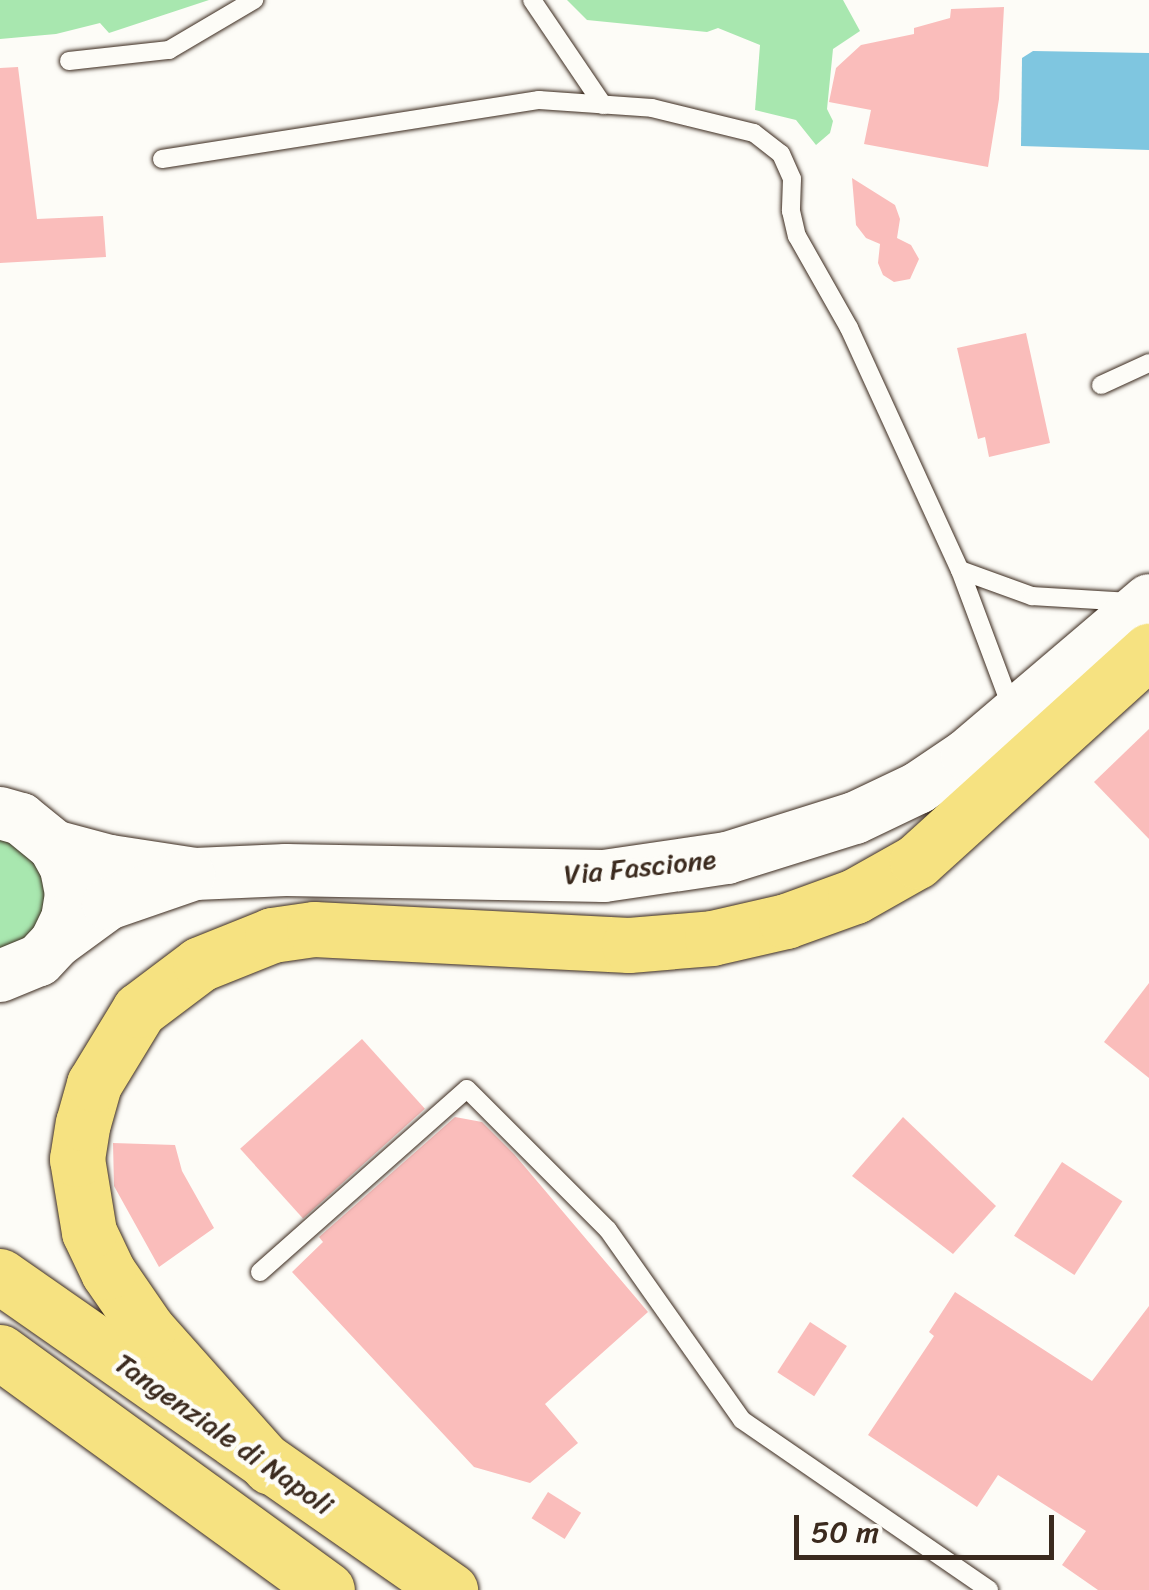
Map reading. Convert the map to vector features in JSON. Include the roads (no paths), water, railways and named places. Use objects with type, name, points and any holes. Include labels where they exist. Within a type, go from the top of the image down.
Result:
[{"type":"highway","points":[[270,1467],[148,1330],[108,1272],[89,1232],[77,1159],[83,1123],[94,1084],[139,1010],[200,964],[272,935],[314,929],[629,945],[712,938],[786,922],[855,896],[917,861],[1147,619]]},
{"type":"highway","name":"Tangenziale di Napoli","points":[[0,1276],[450,1590]]},
{"type":"highway","points":[[0,1352],[327,1590]]},
{"type":"highway","points":[[0,1386],[94,1420]]},
{"type":"main road","name":"Via Fascione","points":[[0,813],[30,824],[54,846],[110,861],[195,874],[286,870],[604,876],[728,858],[855,818],[918,788],[1147,619]]},
{"type":"main road","points":[[54,846],[66,868],[71,894],[67,919],[56,942]]},
{"type":"main road","points":[[0,976],[40,960],[56,942],[108,904],[195,874]]},
{"type":"lane","points":[[69,61],[169,50],[254,0]]},
{"type":"lane","points":[[532,0],[603,105]]},
{"type":"lane","points":[[162,159],[538,100],[652,108],[754,133],[781,154],[792,179],[791,212],[797,236],[848,328],[960,570],[1015,716]]},
{"type":"lane","points":[[1101,386],[1149,362]]},
{"type":"lane","points":[[960,570],[1032,596],[1147,619]]},
{"type":"lane","points":[[260,1272],[467,1089],[608,1230],[742,1420],[989,1590]]},
{"type":"water","points":[[1033,51],[1149,53],[1149,150],[1021,146],[1022,58]]}]
